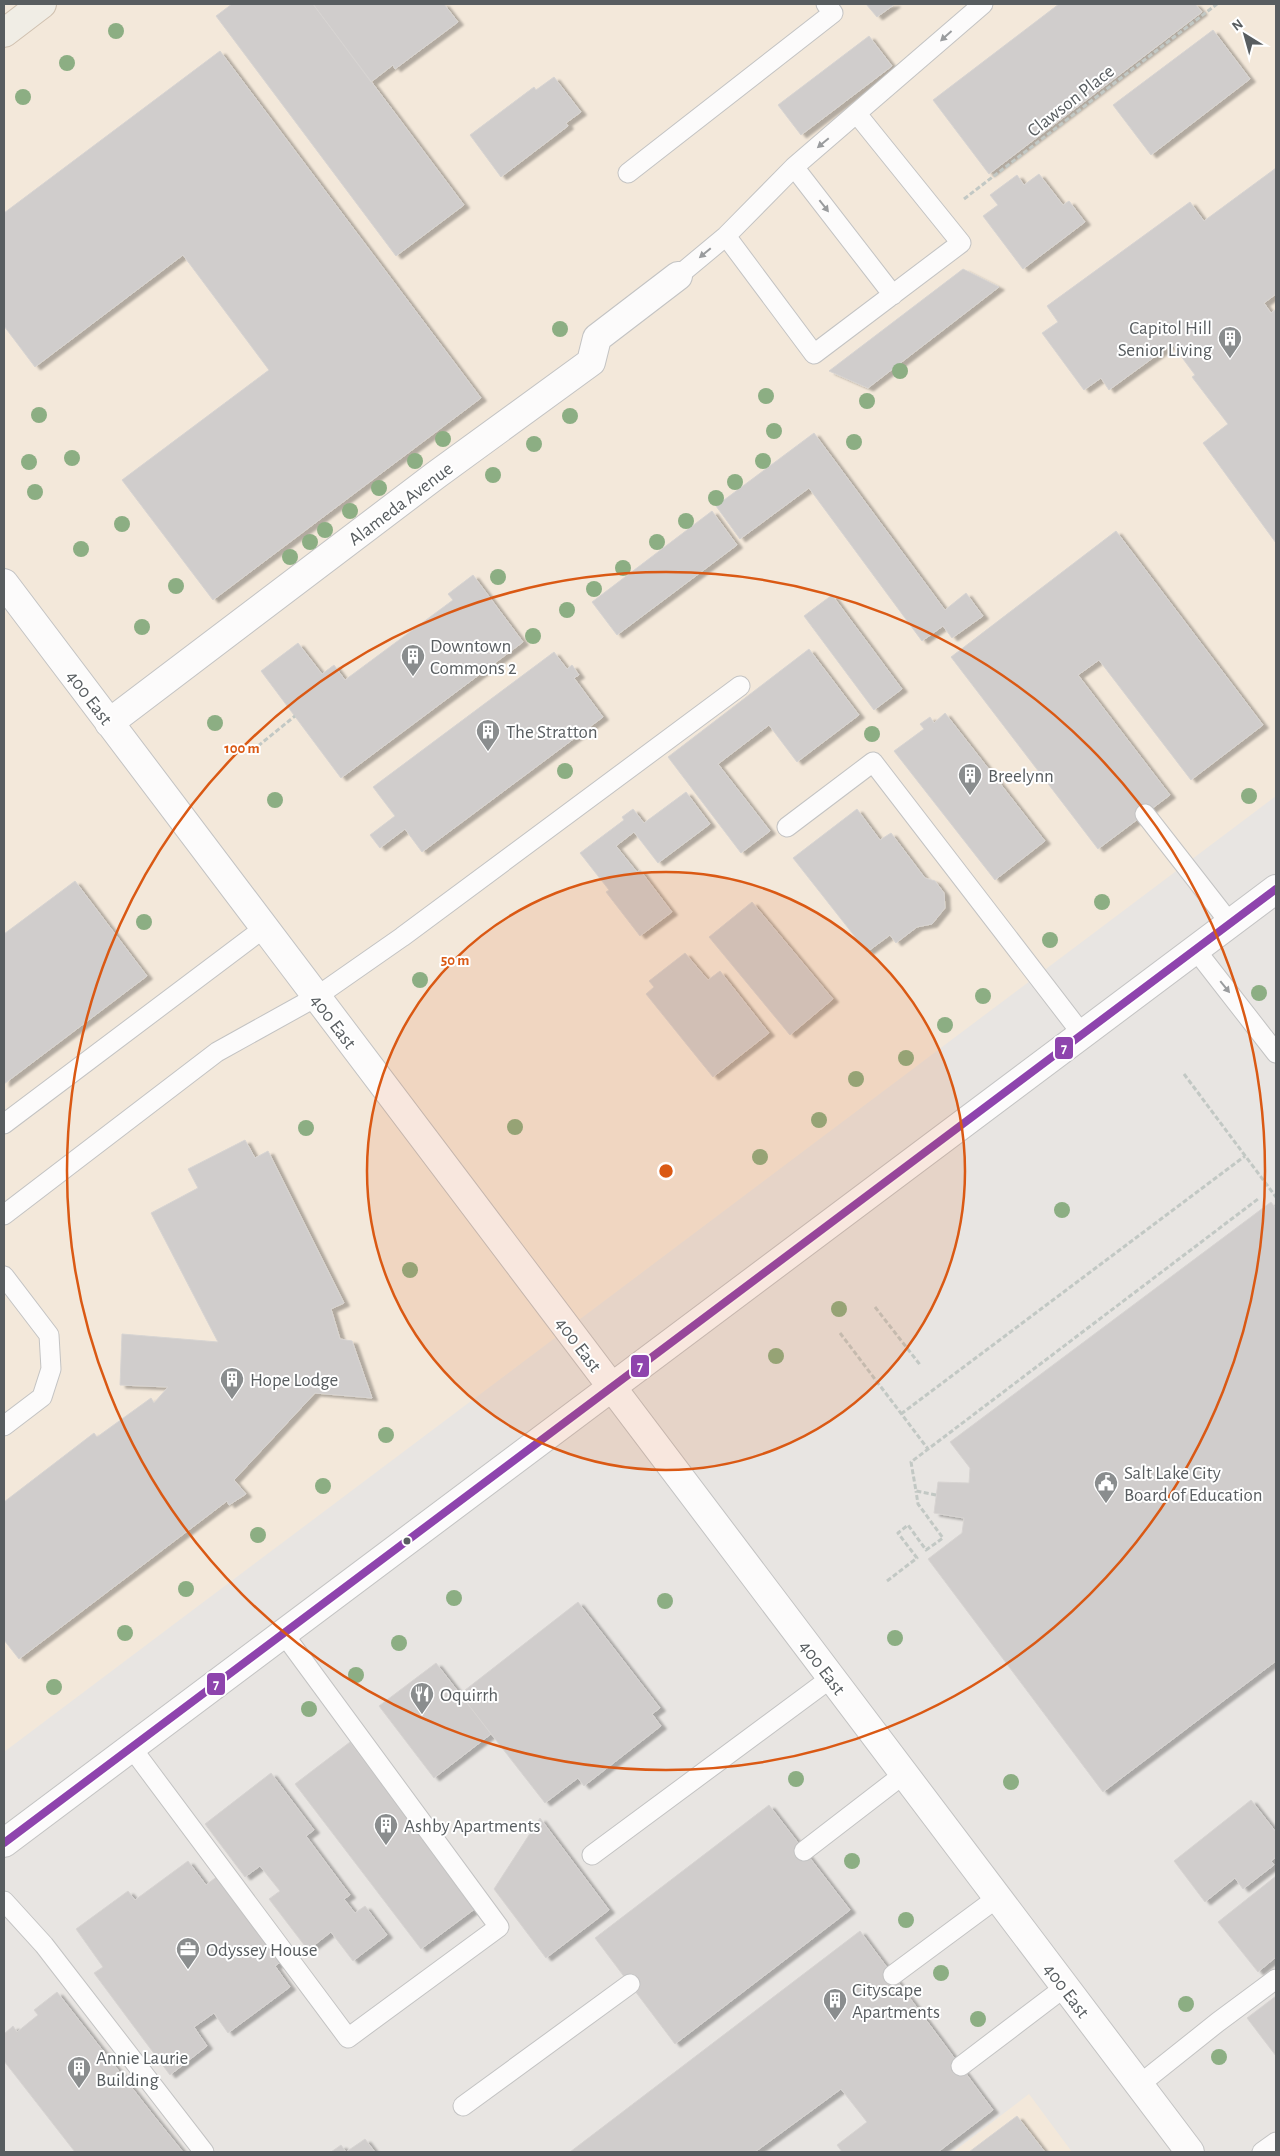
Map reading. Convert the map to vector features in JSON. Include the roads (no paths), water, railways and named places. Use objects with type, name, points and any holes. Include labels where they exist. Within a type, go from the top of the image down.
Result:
[{"type":"main road","points":[[4,33],[42,4]]},
{"type":"street","name":"Alameda Avenue","points":[[109,723],[436,475],[591,362],[597,338],[678,276]]},
{"type":"street","name":"400 East","points":[[4,583],[1190,2152]]},
{"type":"street","points":[[4,1843],[1276,888]]},
{"type":"lane","points":[[628,173],[833,13],[826,4]]},
{"type":"lane","points":[[678,276],[726,236],[794,167],[983,4]]},
{"type":"lane","points":[[726,236],[814,354],[961,243],[857,114]]},
{"type":"lane","points":[[794,167],[893,295]]},
{"type":"lane","points":[[4,1215],[217,1052],[316,996],[402,937],[740,686]]},
{"type":"lane","points":[[787,827],[873,762],[1082,1034]]},
{"type":"lane","points":[[1145,814],[1230,923]]},
{"type":"lane","points":[[4,1124],[264,928]]},
{"type":"lane","points":[[1195,949],[1276,1053]]},
{"type":"lane","points":[[4,1276],[49,1335],[51,1369],[42,1397],[4,1426]]},
{"type":"lane","points":[[131,1747],[348,2038],[499,1927],[283,1633]]},
{"type":"lane","points":[[592,1854],[831,1678]]},
{"type":"lane","points":[[804,1851],[904,1774]]},
{"type":"lane","points":[[893,1975],[997,1898]]},
{"type":"lane","points":[[4,1902],[44,1944],[204,2152]]},
{"type":"lane","points":[[1139,2085],[1276,1979]]},
{"type":"lane","points":[[463,2106],[630,1984]]},
{"type":"lane","points":[[961,2066],[1065,1987]]},
{"type":"lane","points":[[1262,2152],[1276,2142]]},
{"type":"place","name":"Capitol Hill Senior Living","points":[[1230,359]]},
{"type":"place","name":"Downtown Commons 2","points":[[413,677]]},
{"type":"place","name":"The Stratton","points":[[488,752]]},
{"type":"place","name":"Breelynn","points":[[970,796]]},
{"type":"place","name":"Hope Lodge","points":[[232,1400]]},
{"type":"place","name":"Salt Lake City Board of Education","points":[[1106,1504]]},
{"type":"place","name":"Oquirrh","points":[[422,1715]]},
{"type":"place","name":"Ashby Apartments","points":[[386,1846]]},
{"type":"place","name":"Odyssey House","points":[[188,1970]]},
{"type":"place","name":"Cityscape Apartments","points":[[835,2021]]},
{"type":"place","name":"Annie Laurie Building","points":[[79,2089]]}]
